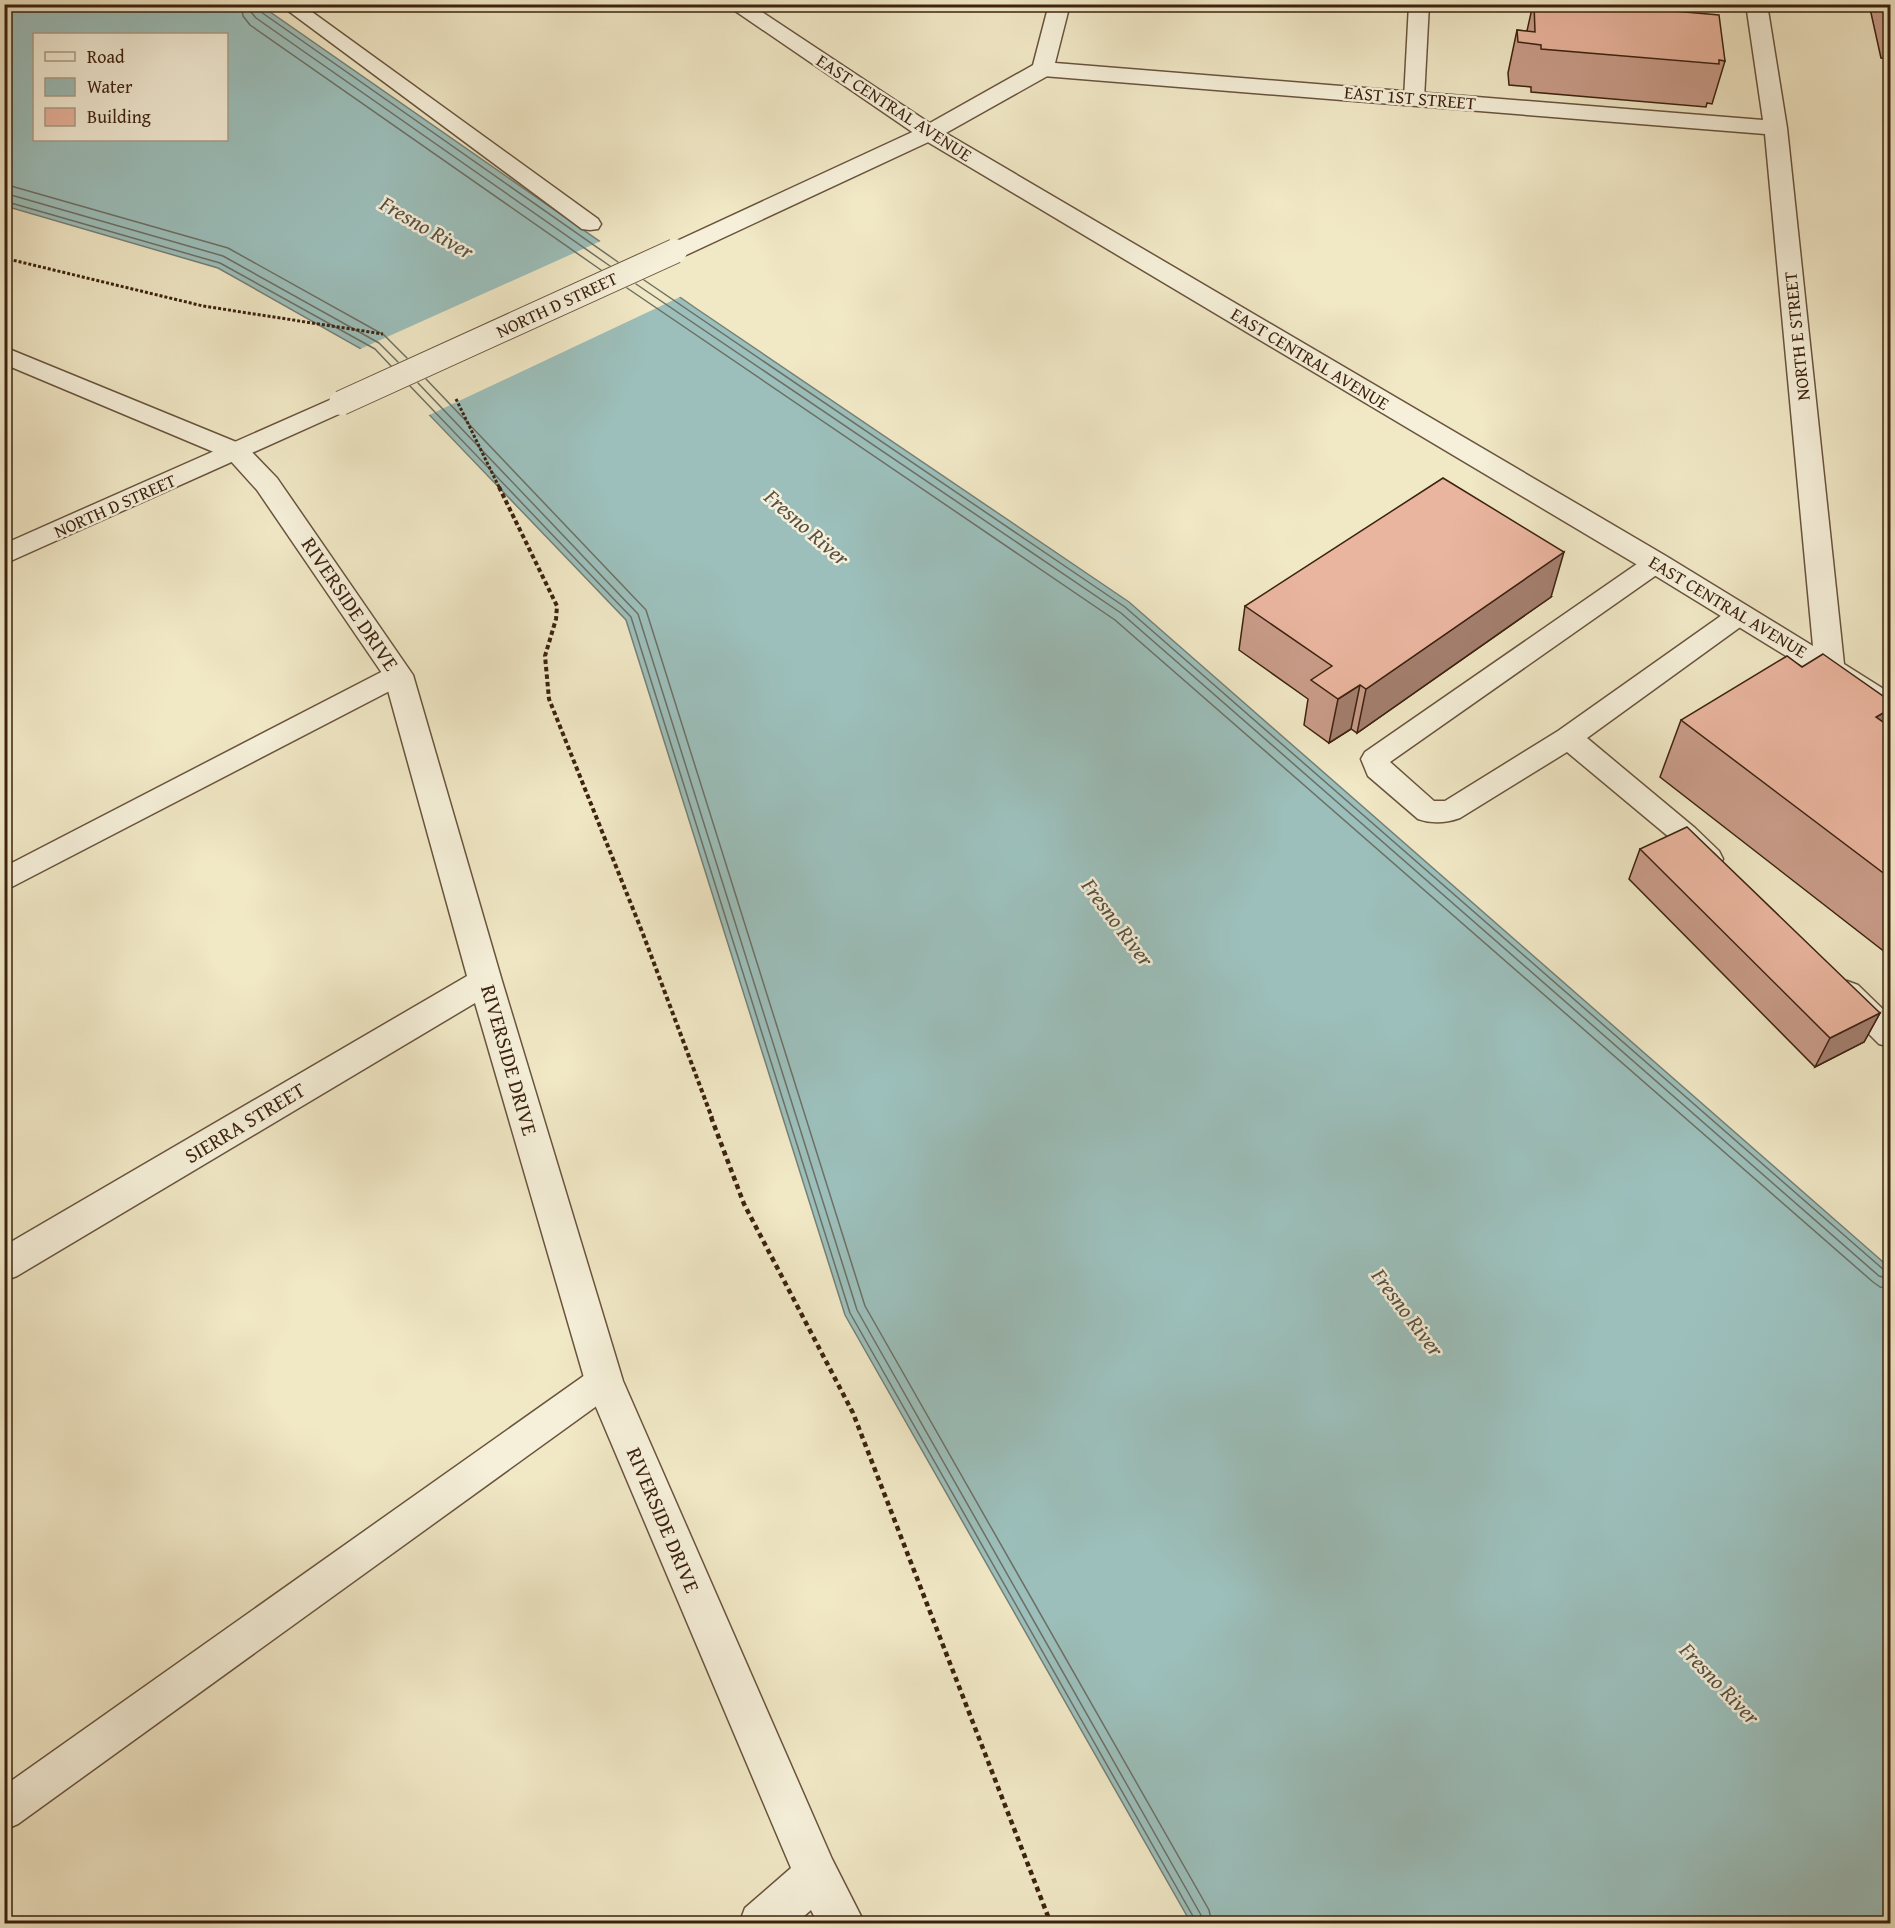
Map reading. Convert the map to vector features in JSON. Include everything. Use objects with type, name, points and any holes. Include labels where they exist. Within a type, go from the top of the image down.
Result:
[{"type":"street","name":"EAST CENTRAL AVENUE","points":[[735,4],[929,133],[1656,563],[1890,706]]},
{"type":"street","points":[[1043,69],[1060,4]]},
{"type":"street","name":"NORTH E STREET","points":[[1756,4],[1776,128],[1830,669]]},
{"type":"street","name":"NORTH D STREET","points":[[4,555],[237,452],[929,133],[1043,69]]},
{"type":"street","name":"EAST 1ST STREET","points":[[1043,69],[1776,128]]},
{"type":"street","name":"RIVERSIDE DRIVE","points":[[4,355],[237,452],[267,484],[398,675],[485,981],[604,1381],[816,1875],[843,1923]]},
{"type":"street","name":"SIERRA STREET","points":[[4,1265],[485,981]]},
{"type":"street","points":[[761,1923],[816,1875]]},
{"type":"lane","points":[[288,4],[590,224]]},
{"type":"lane","points":[[1414,99],[1419,4]]},
{"type":"lane","points":[[1656,563],[1375,759],[1378,769],[1428,812],[1450,811],[1568,738],[1741,614]]},
{"type":"lane","points":[[4,880],[398,675]]},
{"type":"lane","points":[[1568,738],[1685,835],[1728,877]]},
{"type":"lane","points":[[1830,977],[1890,1035]]},
{"type":"lane","points":[[4,1810],[604,1381]]},
{"type":"path","points":[[4,258],[204,306],[395,336]]},
{"type":"path","points":[[452,389],[557,606],[556,619],[545,656],[549,699],[643,933],[744,1204],[853,1413],[1051,1923]]},
{"type":"water","name":"Fresno River","points":[[4,5],[260,5],[697,309],[1129,602],[1890,1268],[1890,1923],[1191,1923],[845,1315],[626,620],[372,355],[218,268],[5,206]]},
{"type":"pier","points":[[603,240],[682,296],[427,416],[370,357],[358,350]]},
{"type":"building","points":[[1534,4],[1593,4],[1719,15],[1725,61],[1719,60],[1719,64],[1541,49],[1541,45],[1518,42],[1517,30],[1535,32]]},
{"type":"building","points":[[1886,4],[1890,4],[1890,25]]},
{"type":"building","points":[[1443,478],[1564,552],[1366,689],[1360,685],[1338,699],[1311,680],[1332,666],[1245,606]]},
{"type":"building","points":[[1823,654],[1890,701],[1890,709],[1876,717],[1890,727],[1890,878],[1681,720],[1787,656],[1802,667]]},
{"type":"building","points":[[1687,827],[1880,1013],[1830,1038],[1640,849]]}]
